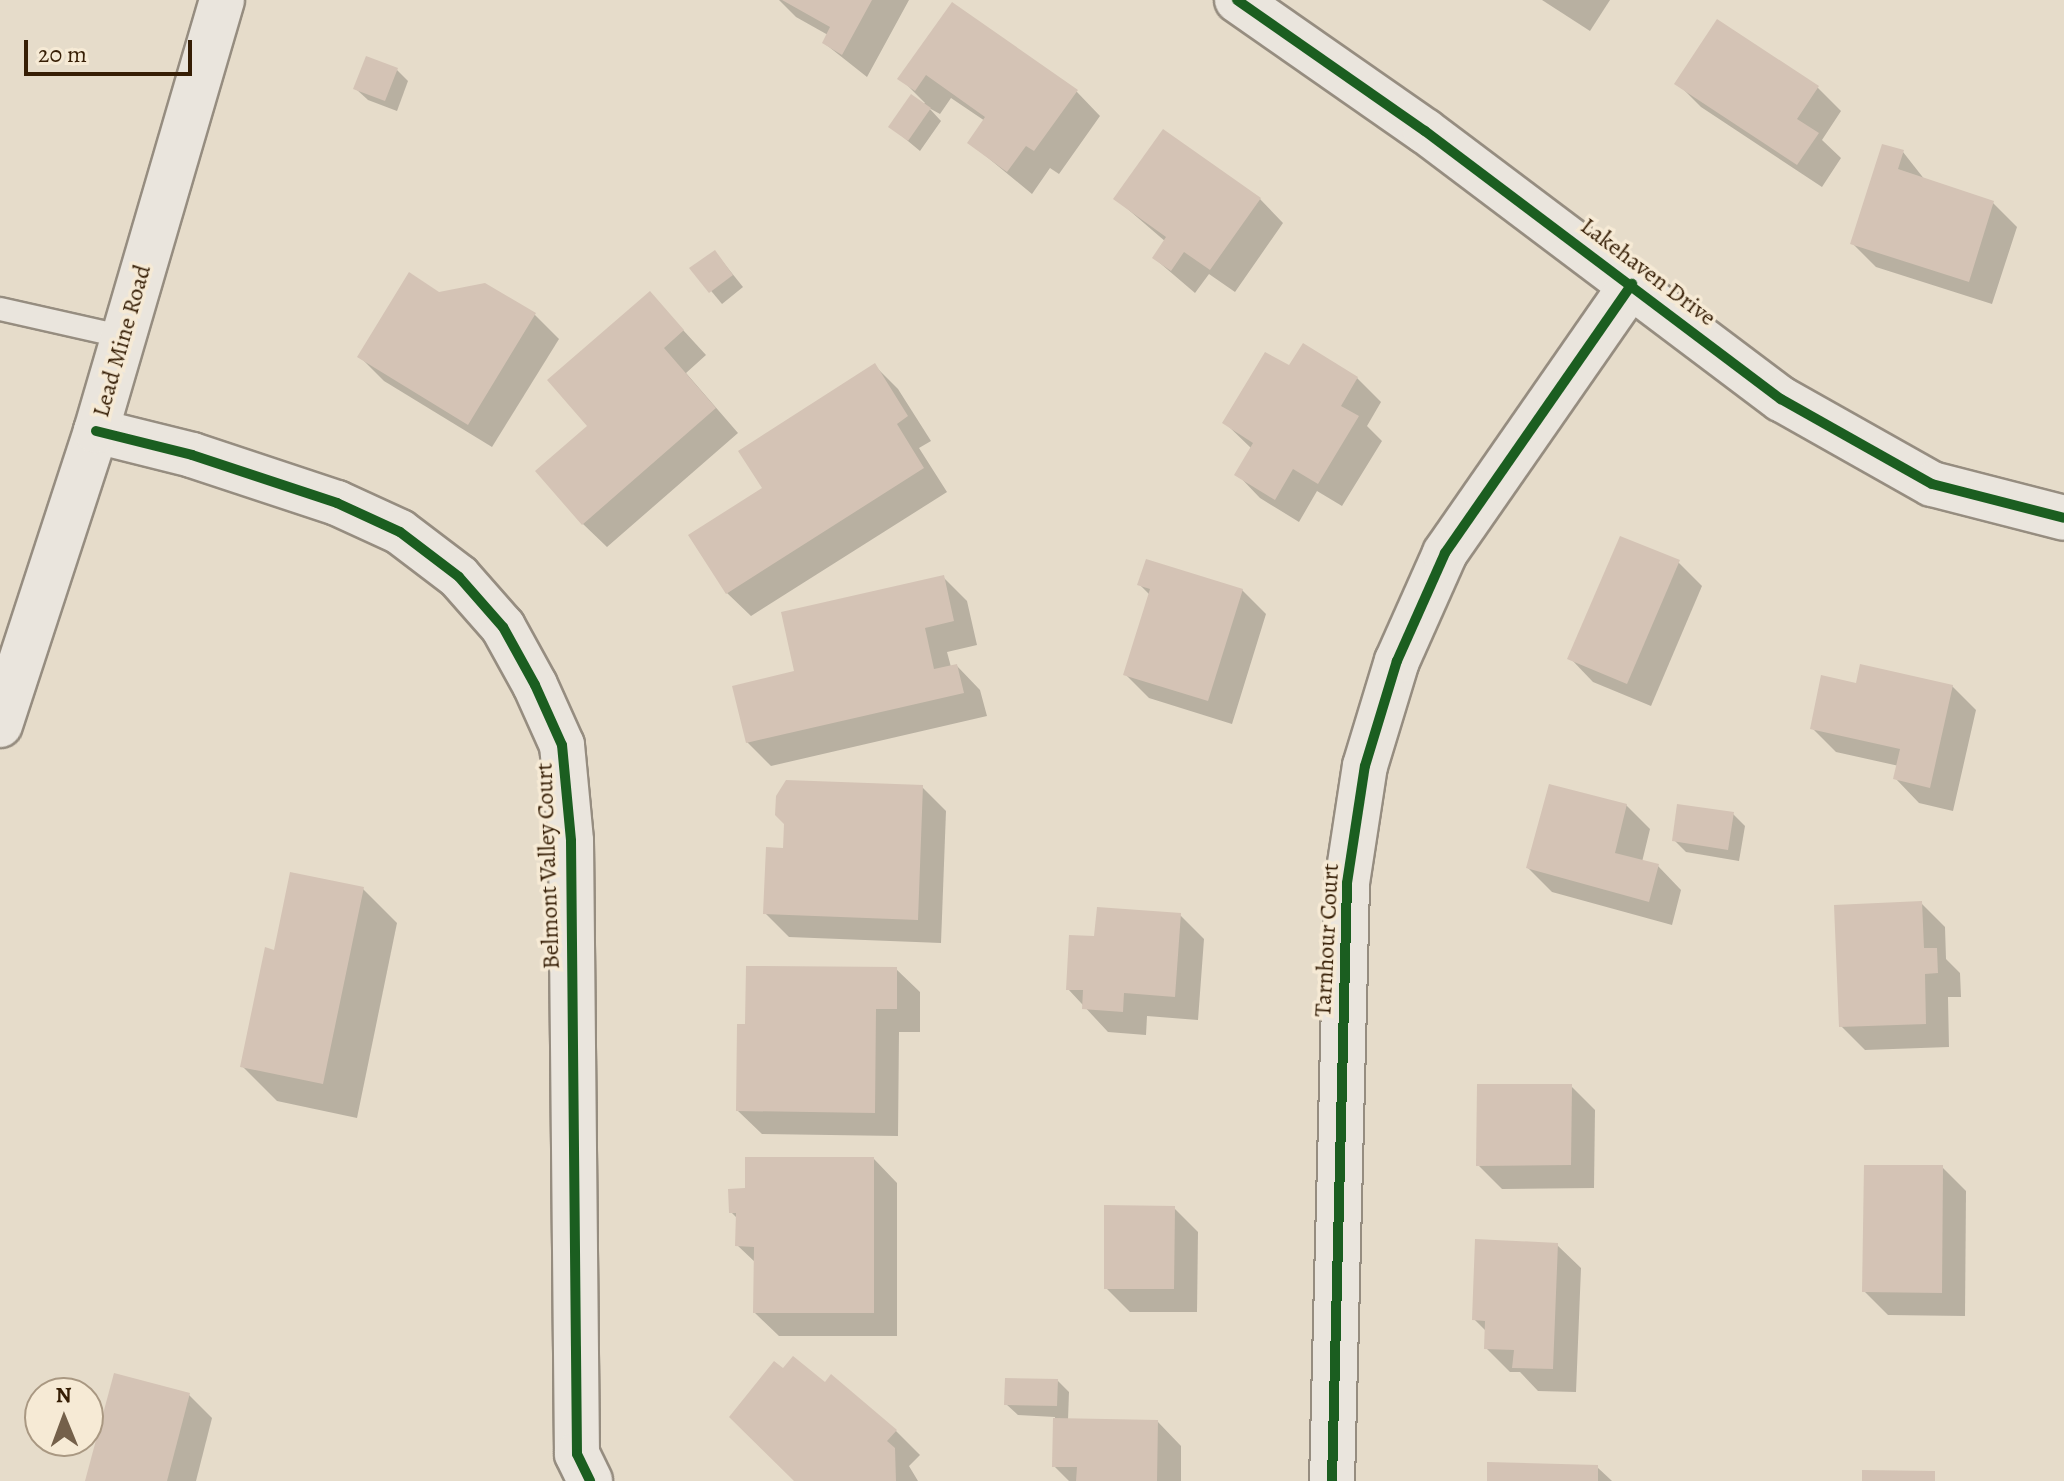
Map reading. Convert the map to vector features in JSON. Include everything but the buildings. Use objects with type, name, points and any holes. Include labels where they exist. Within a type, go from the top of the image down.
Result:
[{"type":"street","name":"Lead Mine Road","points":[[0,725],[96,431],[222,0]]},
{"type":"street","name":"Lakehaven Drive","points":[[1237,0],[1632,284],[1781,399],[1847,439],[1932,484],[2064,518]]},
{"type":"street","name":"Tarnhour Court","points":[[1332,1481],[1347,883],[1365,766],[1397,661],[1445,553],[1632,284]]},
{"type":"street","name":"Belmont Valley Court","points":[[96,431],[192,455],[337,503],[400,532],[459,577],[486,607],[503,627],[535,685],[562,745],[571,841],[577,1454],[590,1481]]},
{"type":"lane","points":[[0,309],[124,337]]},
{"type":"cycle path","points":[[1237,0],[1425,131],[1781,399],[1932,484],[2064,518]]},
{"type":"cycle path","points":[[1332,1481],[1347,883],[1365,766],[1397,661],[1445,553],[1632,284]]},
{"type":"cycle path","points":[[96,431],[192,455],[337,503],[400,532],[459,577],[503,627],[535,685],[562,745],[571,841],[577,1454],[590,1481]]}]
